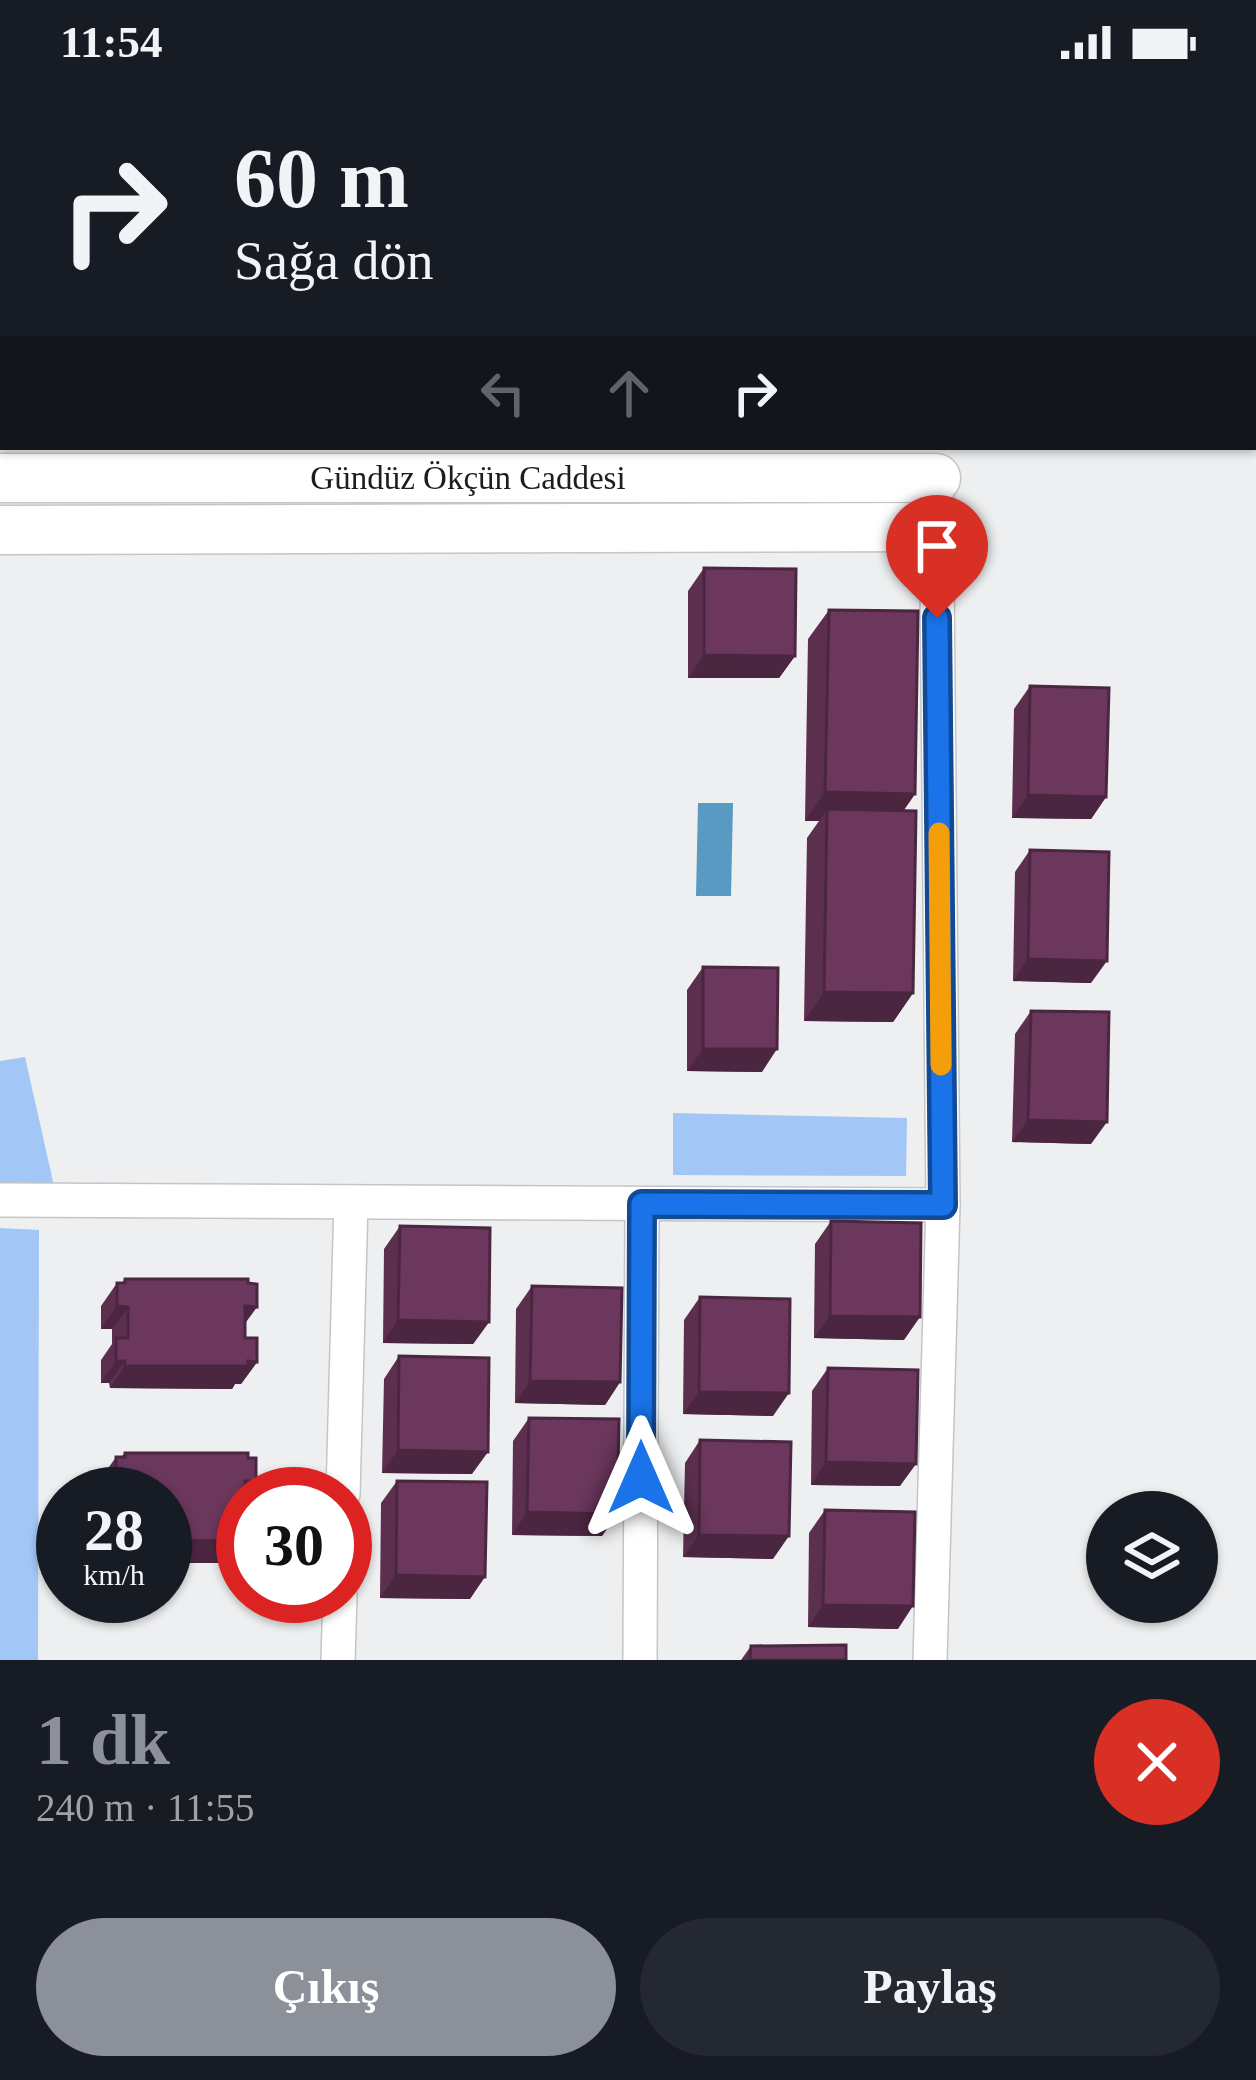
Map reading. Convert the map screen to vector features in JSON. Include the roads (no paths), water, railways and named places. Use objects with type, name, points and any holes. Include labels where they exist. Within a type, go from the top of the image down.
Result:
[{"type":"street","name":"Gündüz Ökçün Caddesi","points":[[0,478],[937,478]]},
{"type":"street","points":[[930,1660],[943,1205],[937,478]]},
{"type":"street","name":"Gündüz Ökçün Caddesi","points":[[0,530],[936,527]]},
{"type":"street","points":[[0,1200],[943,1205]]},
{"type":"street","points":[[344,1467],[351,1202]]},
{"type":"street","points":[[640,1660],[642,1204]]},
{"type":"street","points":[[338,1660],[339,1623]]}]
